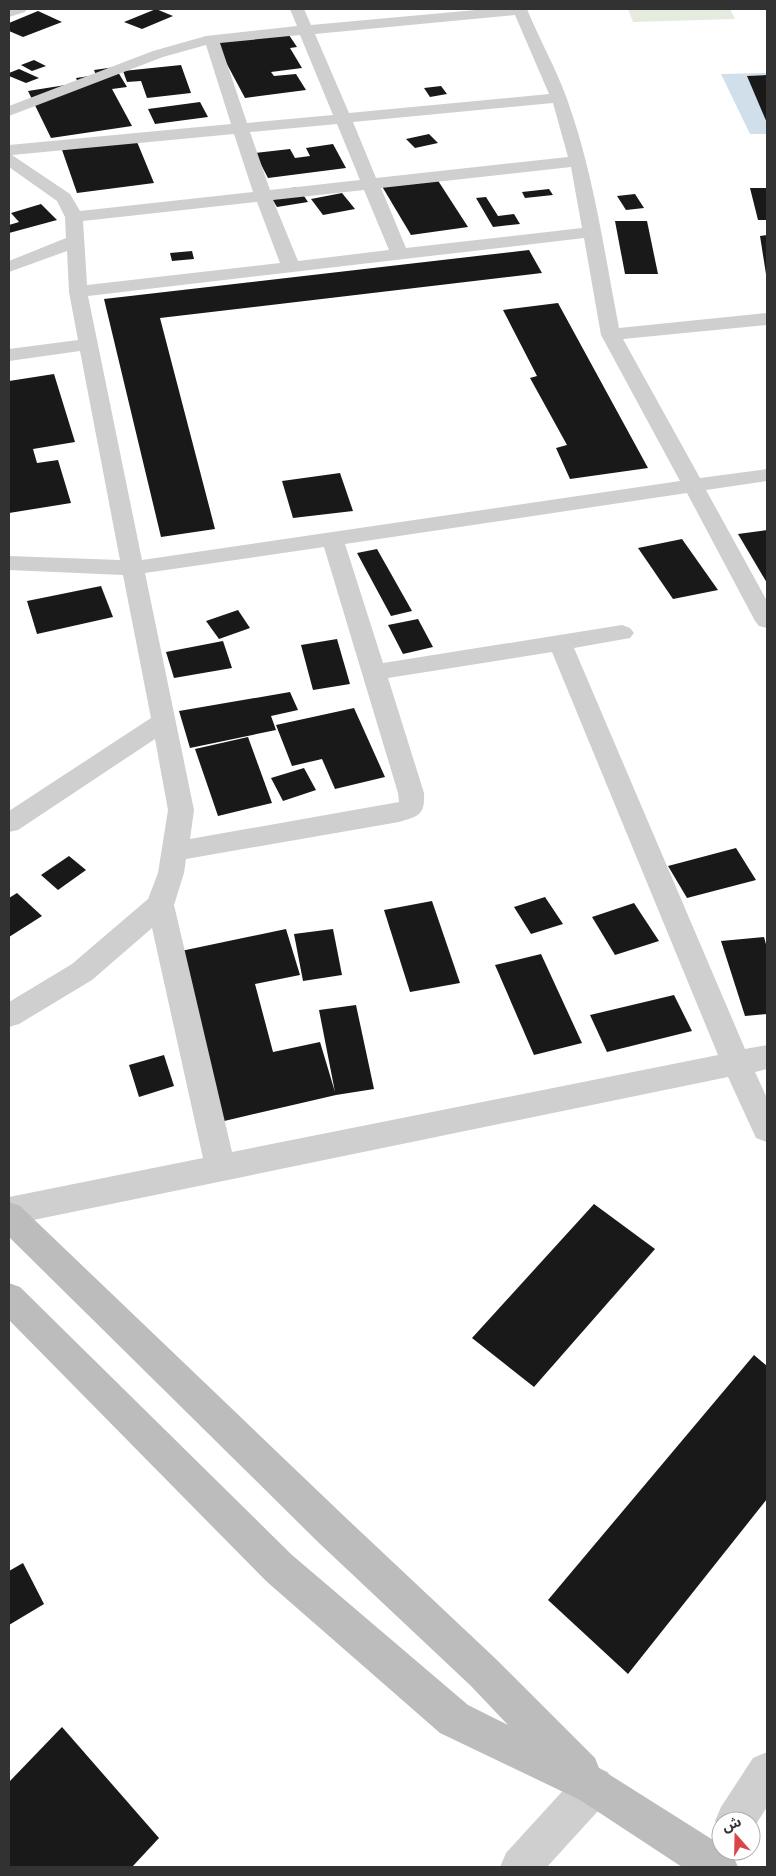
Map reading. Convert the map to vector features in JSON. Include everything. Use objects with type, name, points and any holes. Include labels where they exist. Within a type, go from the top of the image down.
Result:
[{"type":"main road","points":[[9,1216],[332,1530],[484,1673],[594,1786]]},
{"type":"main road","points":[[9,1298],[279,1568],[454,1719],[594,1786],[711,1854]]},
{"type":"street","points":[[9,13],[20,9]]},
{"type":"street","points":[[297,9],[400,255]]},
{"type":"street","points":[[9,111],[158,54],[211,39],[306,29],[392,15],[520,9],[559,98],[578,161],[593,232],[610,335],[767,622]]},
{"type":"street","points":[[211,39],[263,196],[291,267]]},
{"type":"street","points":[[9,150],[559,98]]},
{"type":"street","points":[[9,159],[64,198],[74,217],[78,292],[181,810],[171,873],[160,905],[82,972],[9,1016]]},
{"type":"street","points":[[74,217],[578,161]]},
{"type":"street","points":[[78,292],[593,232]]},
{"type":"street","points":[[9,267],[75,241]]},
{"type":"street","points":[[610,335],[767,318]]},
{"type":"street","points":[[9,354],[88,344]]},
{"type":"street","points":[[9,563],[133,568],[767,476]]},
{"type":"street","points":[[174,851],[399,813],[412,807],[412,793],[333,539]]},
{"type":"street","points":[[374,672],[622,633]]},
{"type":"street","points":[[560,643],[736,1063],[767,1129]]},
{"type":"street","points":[[9,823],[163,722]]},
{"type":"street","points":[[160,905],[220,1168]]},
{"type":"street","points":[[9,1210],[767,1057]]},
{"type":"street","points":[[742,1811],[767,1772]]},
{"type":"street","points":[[520,1867],[594,1786]]},
{"type":"shaded area","points":[[628,9],[730,9],[735,19],[633,22]]},
{"type":"shaded area","points":[[767,73],[767,134],[750,134],[721,74]]},
{"type":"building","points":[[156,9],[173,16],[142,29],[124,22]]},
{"type":"building","points":[[38,11],[62,22],[23,37],[9,31],[9,23]]},
{"type":"building","points":[[285,29],[297,47],[290,48],[302,68],[271,72],[274,76],[296,74],[306,90],[245,98],[213,38]]},
{"type":"building","points":[[34,60],[46,66],[32,71],[21,65]]},
{"type":"building","points":[[181,65],[191,93],[147,98],[141,81],[127,82],[123,71]]},
{"type":"building","points":[[115,67],[127,87],[112,89],[132,126],[51,138],[28,91],[78,83],[76,78],[96,75],[94,70]]},
{"type":"building","points":[[19,69],[39,78],[26,83],[9,76],[9,73]]},
{"type":"building","points":[[767,75],[767,123],[747,76]]},
{"type":"building","points":[[441,86],[447,94],[430,97],[424,88]]},
{"type":"building","points":[[200,102],[208,117],[155,124],[148,109]]},
{"type":"building","points":[[429,134],[438,143],[415,148],[406,139]]},
{"type":"building","points":[[135,137],[154,183],[77,193],[61,147]]},
{"type":"building","points":[[333,144],[346,168],[268,178],[255,153],[290,149],[295,158],[310,156],[306,148]]},
{"type":"building","points":[[435,176],[468,227],[411,235],[380,183]]},
{"type":"building","points":[[298,187],[308,202],[277,207],[268,192]]},
{"type":"building","points":[[750,188],[767,188],[767,220],[758,220]]},
{"type":"building","points":[[549,189],[553,195],[525,198],[522,192]]},
{"type":"building","points":[[342,193],[355,209],[323,215],[311,199]]},
{"type":"building","points":[[635,194],[644,208],[626,210],[617,196]]},
{"type":"building","points":[[486,197],[498,216],[514,214],[520,224],[493,227],[476,198]]},
{"type":"building","points":[[41,204],[57,220],[9,233],[9,225],[19,222],[11,213]]},
{"type":"building","points":[[615,221],[647,221],[658,274],[625,274]]},
{"type":"building","points":[[767,235],[767,274],[766,274],[760,236]]},
{"type":"building","points":[[529,250],[542,273],[160,318],[215,529],[161,537],[104,299]]},
{"type":"building","points":[[192,251],[194,259],[172,261],[170,253]]},
{"type":"building","points":[[558,303],[648,468],[570,479],[556,448],[567,445],[530,378],[537,376],[503,310]]},
{"type":"building","points":[[54,374],[75,442],[33,449],[37,463],[58,460],[71,503],[9,513],[9,381]]},
{"type":"building","points":[[340,473],[353,511],[293,518],[282,481]]},
{"type":"building","points":[[767,530],[767,583],[738,534]]},
{"type":"building","points":[[682,539],[718,590],[673,599],[638,548]]},
{"type":"building","points":[[377,549],[412,611],[391,616],[357,553]]},
{"type":"building","points":[[101,586],[113,617],[37,634],[27,601]]},
{"type":"building","points":[[238,610],[250,628],[219,639],[206,621]]},
{"type":"building","points":[[418,619],[433,647],[403,654],[388,625]]},
{"type":"building","points":[[337,639],[350,684],[313,690],[301,645]]},
{"type":"building","points":[[223,641],[232,668],[174,678],[166,652]]},
{"type":"building","points":[[290,692],[298,710],[271,716],[276,730],[190,748],[179,711]]},
{"type":"building","points":[[354,708],[385,777],[335,789],[322,759],[292,766],[276,725]]},
{"type":"building","points":[[248,737],[272,803],[218,816],[195,749]]},
{"type":"building","points":[[304,768],[316,790],[283,801],[271,778]]},
{"type":"building","points":[[736,848],[756,880],[687,898],[668,866]]},
{"type":"building","points":[[69,856],[86,870],[58,890],[41,875]]},
{"type":"building","points":[[17,893],[42,916],[9,937],[9,898]]},
{"type":"building","points":[[545,897],[563,924],[531,934],[514,907]]},
{"type":"building","points":[[432,901],[460,983],[410,992],[384,910]]},
{"type":"building","points":[[634,903],[659,941],[615,955],[592,917]]},
{"type":"building","points":[[286,929],[300,975],[255,984],[273,1052],[320,1042],[335,1092],[319,1010],[356,1005],[374,1089],[336,1095],[220,1122],[181,951]]},
{"type":"building","points":[[333,929],[342,975],[303,981],[294,934]]},
{"type":"building","points":[[764,937],[767,948],[767,1014],[745,1016],[721,941]]},
{"type":"building","points":[[541,954],[582,1043],[534,1055],[495,965]]},
{"type":"building","points":[[674,995],[692,1031],[607,1052],[590,1015]]},
{"type":"building","points":[[164,1055],[174,1086],[139,1097],[129,1065]]},
{"type":"building","points":[[594,1204],[655,1249],[534,1387],[472,1338]]},
{"type":"building","points":[[754,1355],[767,1366],[767,1499],[628,1674],[548,1600]]},
{"type":"building","points":[[23,1563],[44,1604],[9,1625],[9,1571]]},
{"type":"building","points":[[62,1727],[159,1838],[132,1867],[9,1867],[9,1782]]}]
